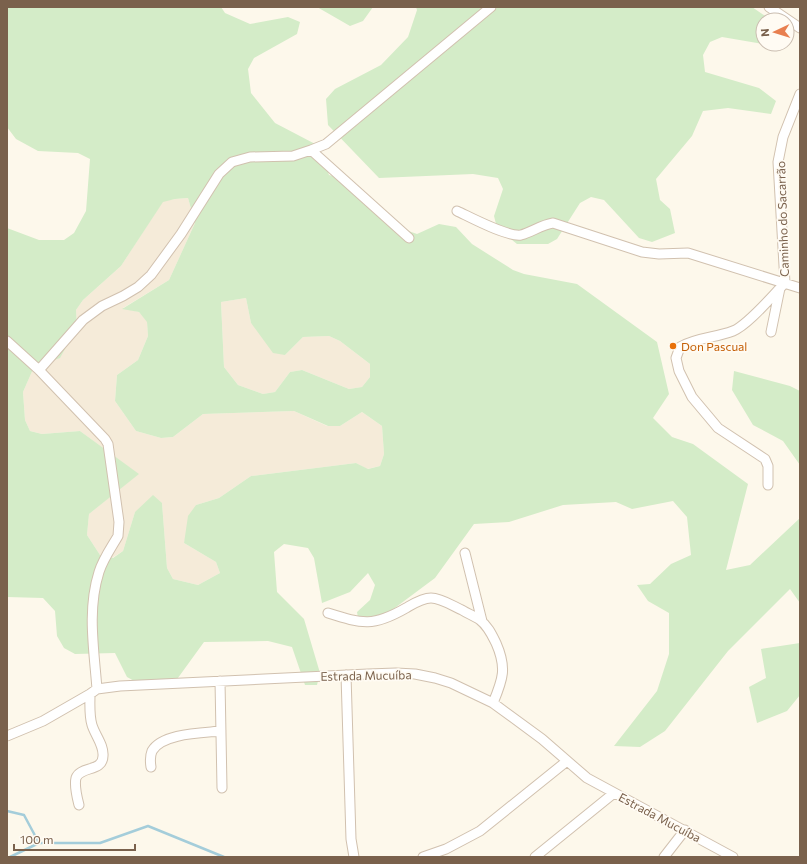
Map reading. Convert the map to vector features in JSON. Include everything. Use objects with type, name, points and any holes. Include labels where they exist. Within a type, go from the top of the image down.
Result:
[{"type":"street","points":[[39,370],[84,320],[102,306],[138,287],[151,275],[181,234],[219,174],[232,162],[250,157],[293,156],[326,144],[491,7]]},
{"type":"street","points":[[768,7],[800,28]]},
{"type":"street","name":"Caminho do Sacarrão","points":[[768,485],[768,466],[765,460],[718,428],[692,397],[679,372],[676,358],[680,347],[691,341],[733,331],[743,325],[783,286],[778,162],[783,137],[800,94]]},
{"type":"street","points":[[312,150],[409,238]]},
{"type":"street","points":[[457,211],[508,234],[520,235],[545,224],[553,223],[642,252],[659,254],[688,253],[783,286],[800,288]]},
{"type":"street","points":[[771,332],[783,286]]},
{"type":"street","points":[[7,341],[39,370],[105,439],[108,444],[119,526],[118,536],[99,572],[91,620],[94,691],[90,717],[92,726],[101,745],[103,757],[102,762],[97,766],[80,772],[77,777],[75,785],[79,805]]},
{"type":"street","points":[[465,554],[482,621]]},
{"type":"street","points":[[328,613],[360,622],[379,621],[392,616],[424,599],[433,598],[456,607],[482,621],[492,633],[504,664],[500,687],[493,703]]},
{"type":"street","name":"Estrada Mucuíba","points":[[7,736],[43,721],[94,691],[220,681],[396,673],[416,674],[452,683],[493,703],[542,739],[586,778],[685,830],[732,857]]},
{"type":"street","points":[[346,675],[351,839],[354,857]]},
{"type":"street","points":[[220,681],[222,788]]},
{"type":"street","points":[[151,767],[150,758],[153,750],[161,743],[171,738],[185,735],[221,731]]},
{"type":"street","points":[[423,857],[446,849],[480,831],[567,761]]},
{"type":"street","points":[[535,857],[614,792]]},
{"type":"street","points":[[664,857],[685,830]]},
{"type":"shaded area","points":[[188,198],[195,223],[169,280],[123,308],[139,312],[147,321],[148,336],[138,360],[117,375],[115,401],[136,431],[161,438],[173,437],[203,414],[294,411],[327,426],[340,426],[362,412],[382,426],[384,454],[380,466],[367,469],[356,463],[251,476],[219,498],[196,505],[184,543],[216,562],[220,573],[198,585],[173,579],[167,568],[162,503],[135,512],[123,551],[112,558],[100,555],[87,535],[89,514],[138,474],[80,431],[42,434],[30,431],[25,420],[23,392],[34,367],[77,327],[76,310],[83,300],[121,266],[163,201]]},
{"type":"shaded area","points":[[246,298],[251,323],[285,355],[303,337],[329,336],[340,341],[370,364],[370,377],[362,387],[349,389],[302,370],[290,372],[275,392],[263,394],[238,385],[224,367],[221,302]]},
{"type":"green space","points":[[7,7],[221,7],[225,13],[250,24],[288,17],[300,22],[297,34],[254,58],[248,69],[251,93],[275,123],[319,146],[329,175],[345,179],[394,226],[417,234],[439,224],[456,227],[472,244],[513,270],[524,274],[577,284],[657,342],[669,394],[653,418],[672,437],[693,444],[748,484],[726,570],[750,565],[800,518],[800,603],[790,589],[728,651],[665,731],[640,747],[614,746],[657,691],[669,654],[669,613],[648,601],[637,585],[650,584],[671,564],[691,555],[687,517],[673,501],[632,509],[616,502],[563,505],[509,522],[474,524],[435,578],[388,613],[374,618],[358,618],[357,612],[370,600],[375,585],[368,573],[350,592],[322,603],[314,558],[308,548],[284,544],[274,552],[277,592],[304,619],[320,673],[317,685],[305,685],[292,647],[268,641],[204,642],[175,682],[149,689],[127,677],[115,653],[75,654],[64,648],[57,636],[55,611],[43,598],[7,597],[7,228],[39,240],[64,240],[74,233],[86,211],[90,159],[78,153],[38,151],[16,139],[7,127]],"holes":[[[188,198],[195,223],[169,280],[122,309],[139,312],[147,322],[148,336],[138,360],[117,375],[115,401],[136,431],[161,438],[173,437],[203,414],[294,411],[328,426],[340,426],[362,412],[382,426],[384,454],[380,466],[368,469],[356,463],[251,476],[219,498],[196,505],[188,516],[184,543],[216,562],[220,573],[198,585],[173,579],[167,568],[162,503],[153,495],[135,512],[123,551],[113,558],[100,555],[87,535],[89,514],[139,474],[80,431],[42,434],[30,431],[25,420],[23,392],[34,367],[60,358],[77,327],[76,310],[83,300],[121,266],[163,202]],[[246,298],[251,323],[273,353],[285,355],[303,337],[329,336],[340,341],[370,364],[370,377],[362,387],[349,389],[302,370],[290,372],[275,392],[263,394],[238,385],[224,367],[221,302]]]},
{"type":"green space","points":[[317,7],[373,7],[363,21],[350,26]]},
{"type":"green space","points":[[416,7],[752,7],[759,12],[755,12],[755,43],[722,37],[710,42],[703,55],[705,72],[759,88],[776,101],[771,114],[728,108],[703,111],[692,136],[656,179],[660,200],[670,209],[675,233],[652,242],[639,238],[604,200],[591,197],[580,203],[557,239],[548,244],[517,244],[497,228],[494,216],[503,189],[498,178],[473,174],[379,178],[328,125],[326,99],[335,89],[381,65],[408,37],[417,10]]},
{"type":"green space","points":[[734,371],[790,386],[800,391],[800,465],[783,441],[753,425],[732,390]]},
{"type":"green space","points":[[800,643],[800,695],[787,711],[757,723],[749,687],[766,678],[761,649]]},
{"type":"waterway","points":[[7,811],[24,815],[39,843]]},
{"type":"waterway","points":[[10,857],[39,843],[100,843],[148,826],[224,857]]},
{"type":"place","name":"Don Pascual","points":[[673,346]]}]
